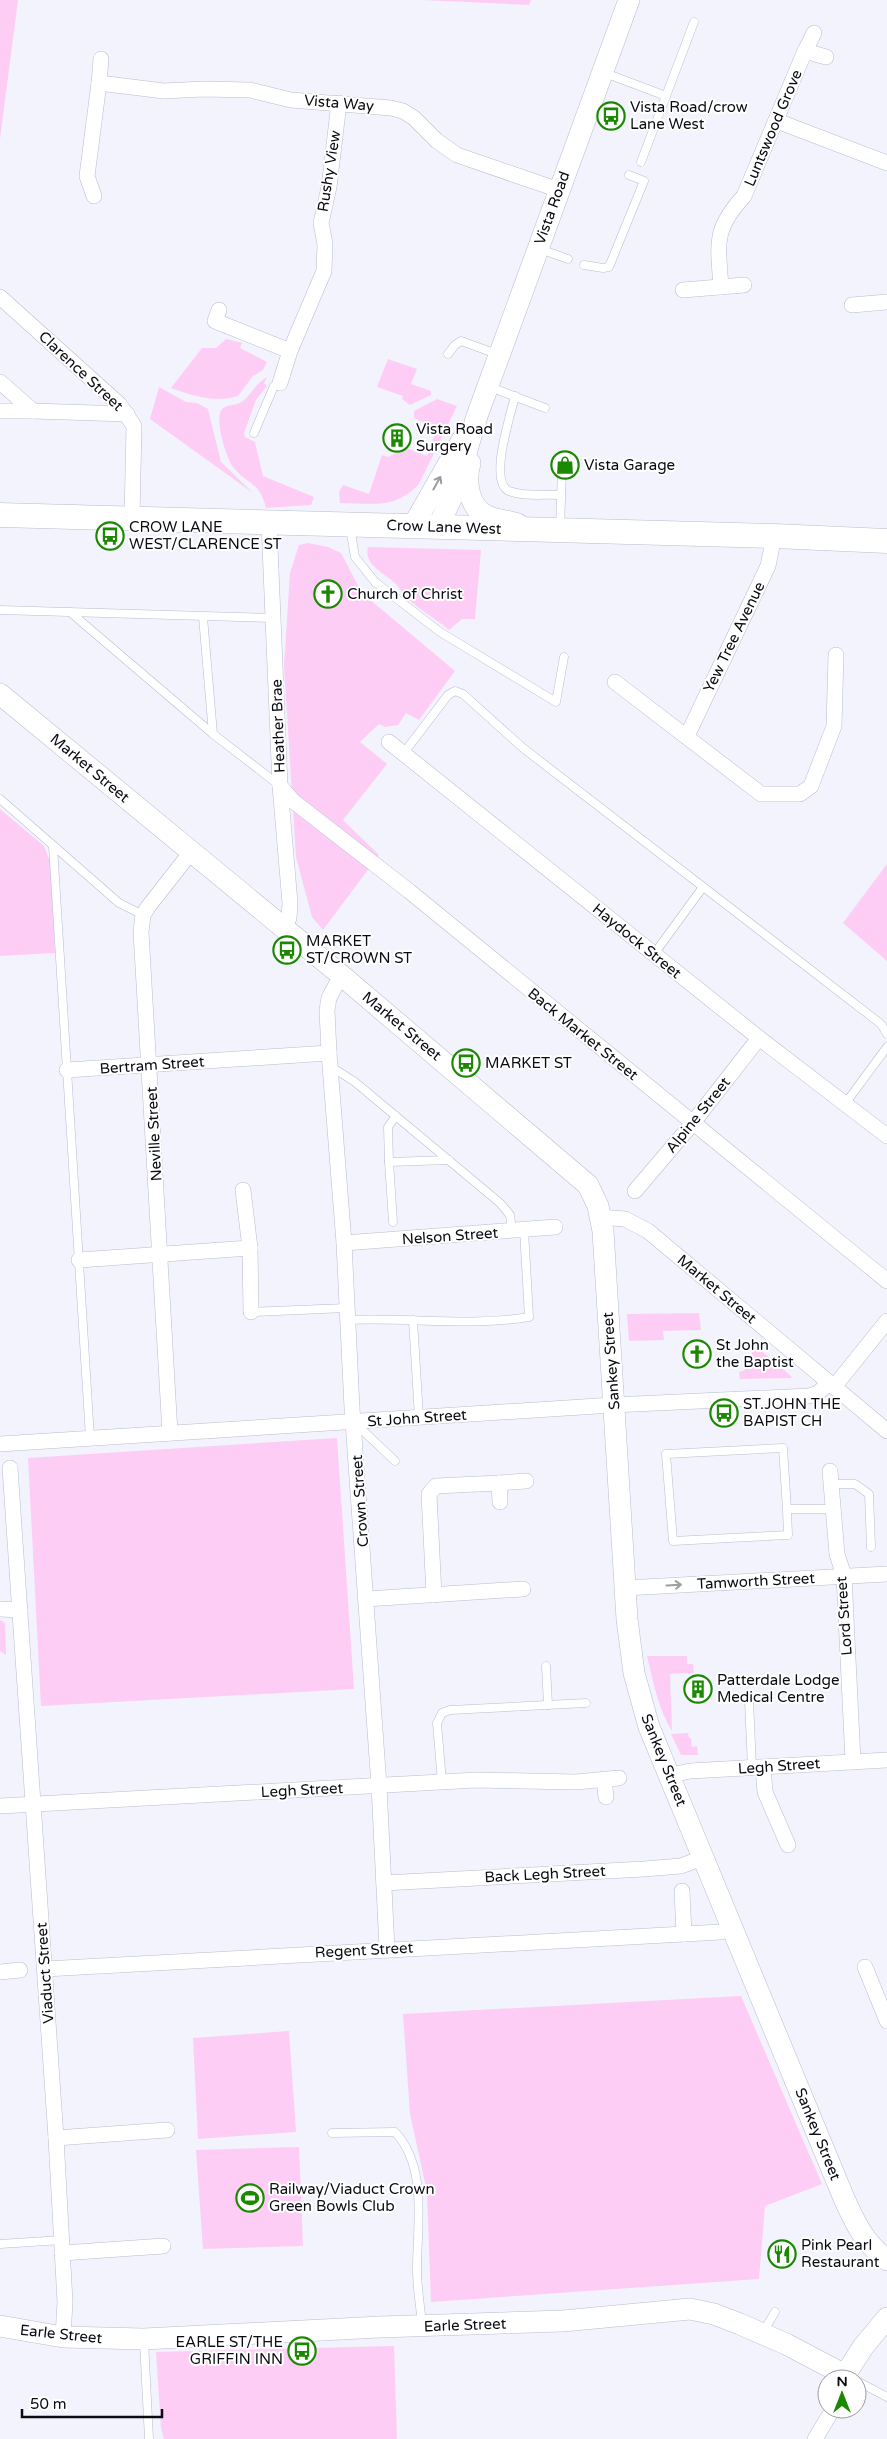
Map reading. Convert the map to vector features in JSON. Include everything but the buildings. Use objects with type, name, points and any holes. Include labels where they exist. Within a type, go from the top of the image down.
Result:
[{"type":"main road","name":"Crow Lane West","points":[[0,516],[350,524],[887,541]]},
{"type":"street","name":"Vista Road","points":[[438,527],[455,490],[477,416],[499,354],[629,0]]},
{"type":"street","name":"Luntswood Grove","points":[[721,287],[718,254],[720,232],[728,214],[744,196],[814,34]]},
{"type":"street","name":"Luntswood Grove","points":[[806,52],[826,57]]},
{"type":"street","points":[[94,196],[87,176],[101,59]]},
{"type":"street","name":"Vista Way","points":[[98,83],[164,91],[203,89],[250,90],[292,100],[338,103],[403,111],[414,118],[457,156],[559,190]]},
{"type":"street","name":"Rushy View","points":[[280,383],[290,351],[324,271],[326,251],[321,223],[328,186],[338,103]]},
{"type":"street","points":[[776,121],[887,163]]},
{"type":"street","points":[[683,290],[744,285]]},
{"type":"street","name":"Clarence Street","points":[[0,297],[119,404],[127,414],[134,426],[132,519]]},
{"type":"street","points":[[852,305],[887,302]]},
{"type":"street","points":[[215,321],[290,351]]},
{"type":"street","points":[[0,382],[33,411]]},
{"type":"street","points":[[0,410],[127,414]]},
{"type":"street","name":"Vista Road","points":[[413,526],[477,416]]},
{"type":"street","points":[[477,416],[476,444],[467,479],[473,502],[486,515],[551,530]]},
{"type":"street","name":"Heather Brae","points":[[269,522],[280,786],[290,903],[289,918],[285,928]]},
{"type":"street","name":"Yew Tree Avenue","points":[[687,736],[768,566],[774,536]]},
{"type":"street","points":[[615,682],[761,794],[800,794],[811,786],[834,726],[836,655]]},
{"type":"street","name":"Market Street","points":[[0,694],[285,928],[584,1179],[594,1194],[600,1216],[625,1219],[644,1228],[887,1431]]},
{"type":"street","name":"Haydock Street","points":[[389,742],[759,1038],[887,1136]]},
{"type":"street","name":"Back Market Street","points":[[280,786],[292,800],[409,891],[692,1124],[887,1281]]},
{"type":"street","points":[[143,915],[191,852]]},
{"type":"street","name":"Neville Street","points":[[143,915],[141,932],[170,1433]]},
{"type":"street","name":"Crown Street","points":[[340,975],[329,998],[327,1010],[344,1243],[346,1314],[353,1422],[379,1786],[387,1949]]},
{"type":"street","name":"Alpine Street","points":[[635,1191],[692,1124],[759,1038]]},
{"type":"street","name":"Bertram Street","points":[[67,1070],[237,1059],[330,1060]]},
{"type":"street","points":[[244,1190],[250,1248],[251,1312]]},
{"type":"street","name":"Sankey Street","points":[[600,1216],[625,1588],[630,1646],[639,1694],[649,1727],[705,1857],[851,2214],[868,2242],[887,2260]]},
{"type":"street","name":"Nelson Street","points":[[344,1243],[555,1227]]},
{"type":"street","points":[[79,1260],[250,1248]]},
{"type":"street","name":"St John Street","points":[[0,1444],[614,1405],[809,1396],[832,1385],[887,1322]]},
{"type":"street","name":"Viaduct Street","points":[[10,1468],[56,2138],[65,2302],[63,2337]]},
{"type":"street","name":"Lord Street","points":[[831,1478],[837,1554],[844,1576],[853,1761]]},
{"type":"street","points":[[434,1595],[428,1494],[436,1486],[526,1481]]},
{"type":"street","points":[[499,1483],[500,1502]]},
{"type":"street","name":"Tamworth Street","points":[[625,1588],[887,1574]]},
{"type":"street","points":[[366,1599],[523,1589]]},
{"type":"street","points":[[0,1609],[20,1610]]},
{"type":"street","name":"Legh Street","points":[[670,1775],[687,1771],[887,1760]]},
{"type":"street","points":[[758,1767],[765,1792],[788,1845]]},
{"type":"street","name":"Legh Street","points":[[0,1806],[442,1782],[576,1782],[612,1779],[606,1797]]},
{"type":"street","name":"Back Legh Street","points":[[384,1883],[644,1869],[681,1866],[705,1857]]},
{"type":"street","points":[[682,1891],[684,1934]]},
{"type":"street","name":"Regent Street","points":[[45,1969],[721,1932]]},
{"type":"street","points":[[865,1967],[883,2000],[887,2021]]},
{"type":"street","points":[[0,1972],[20,1970]]},
{"type":"street","points":[[56,2138],[167,2130]]},
{"type":"street","points":[[62,2246],[163,2246]]},
{"type":"street","name":"Earle Street","points":[[0,2326],[63,2337],[144,2339],[563,2321],[690,2309],[714,2314],[762,2334],[830,2369]]},
{"type":"street","points":[[853,2369],[862,2347],[887,2318]]},
{"type":"street","points":[[815,2439],[827,2419]]},
{"type":"lane","points":[[642,162],[694,22]]},
{"type":"lane","points":[[603,72],[666,96]]},
{"type":"lane","points":[[584,265],[609,267],[644,181],[629,175]]},
{"type":"lane","points":[[538,248],[568,260]]},
{"type":"lane","points":[[448,354],[454,344],[461,341],[499,354]]},
{"type":"lane","points":[[254,433],[274,386],[280,383]]},
{"type":"lane","points":[[488,386],[546,408]]},
{"type":"lane","points":[[515,396],[500,463],[500,476],[503,486],[509,491],[519,493],[559,495]]},
{"type":"lane","points":[[551,530],[559,495],[562,469]]},
{"type":"lane","points":[[350,524],[351,541],[355,556],[375,582],[440,632],[556,702],[564,658]]},
{"type":"lane","points":[[0,610],[273,618]]},
{"type":"lane","points":[[70,612],[213,734],[280,786]]},
{"type":"lane","points":[[203,617],[213,734]]},
{"type":"lane","points":[[403,754],[448,695],[455,691],[463,694],[523,748],[881,1024],[887,1034]]},
{"type":"lane","points":[[0,800],[120,903],[143,915]]},
{"type":"lane","points":[[53,846],[90,1438]]},
{"type":"lane","points":[[654,954],[703,887]]},
{"type":"lane","points":[[845,1104],[887,1047]]},
{"type":"lane","points":[[251,1312],[346,1314],[472,1323],[529,1317],[518,1231],[506,1209],[330,1060]]},
{"type":"lane","points":[[393,1222],[388,1128],[396,1116]]},
{"type":"lane","points":[[389,1162],[449,1160]]},
{"type":"lane","points":[[413,1320],[419,1417]]},
{"type":"lane","points":[[353,1422],[395,1460]]},
{"type":"lane","points":[[783,1448],[787,1509],[788,1535],[673,1541],[666,1454],[783,1448]]},
{"type":"lane","points":[[831,1478],[855,1484],[869,1494],[871,1548]]},
{"type":"lane","points":[[787,1509],[834,1509]]},
{"type":"lane","points":[[546,1666],[548,1705]]},
{"type":"lane","points":[[749,1700],[758,1767]]},
{"type":"lane","points":[[442,1782],[437,1722],[442,1713],[450,1710],[586,1703]]},
{"type":"lane","points":[[332,2133],[395,2132],[404,2141],[418,2184],[417,2274],[422,2327]]},
{"type":"lane","points":[[0,2244],[62,2246]]},
{"type":"lane","points":[[762,2334],[775,2312]]},
{"type":"lane","points":[[144,2339],[149,2439]]},
{"type":"lane","points":[[867,2388],[887,2397]]},
{"type":"shaded area","points":[[0,0],[18,0],[0,139]]},
{"type":"shaded area","points":[[422,0],[531,0],[529,5]]},
{"type":"shaded area","points":[[226,339],[242,343],[240,348],[267,362],[263,370],[253,376],[238,396],[213,399],[171,388],[202,348],[216,348]]},
{"type":"shaded area","points":[[388,359],[417,369],[411,384],[431,391],[431,395],[410,405],[402,399],[403,396],[377,387]]},
{"type":"shaded area","points":[[267,377],[264,383],[267,386],[256,400],[244,433],[245,437],[255,442],[263,476],[314,497],[311,505],[266,508],[260,492],[233,467],[224,447],[219,421],[222,409],[243,401]]},
{"type":"shaded area","points":[[159,387],[186,402],[197,403],[208,409],[221,462],[253,493],[150,419]]},
{"type":"shaded area","points":[[437,399],[457,406],[419,484],[401,498],[392,501],[372,504],[340,503],[339,492],[343,485],[369,494],[382,455],[388,457],[399,452],[401,446],[427,456],[437,429],[414,418],[414,411]]},
{"type":"shaded area","points":[[308,543],[328,547],[341,553],[362,593],[455,671],[419,720],[406,713],[398,725],[385,727],[379,724],[360,742],[387,764],[343,820],[379,855],[323,930],[312,917],[296,857],[284,666],[290,573],[299,545]]},
{"type":"shaded area","points":[[368,547],[481,550],[475,619],[462,619],[449,630],[414,604],[396,584],[372,564],[367,553]]},
{"type":"shaded area","points":[[0,809],[44,846],[51,864],[55,953],[0,956]]},
{"type":"shaded area","points":[[887,864],[887,961],[843,923]]},
{"type":"shaded area","points":[[699,1313],[701,1330],[663,1331],[664,1340],[629,1341],[627,1314]]},
{"type":"shaded area","points":[[752,1343],[792,1378],[740,1379],[739,1372],[745,1370],[753,1359],[750,1344]]},
{"type":"shaded area","points":[[337,1438],[354,1689],[41,1706],[28,1458]]},
{"type":"shaded area","points":[[0,1620],[5,1623],[6,1655],[0,1651]]},
{"type":"shaded area","points":[[647,1656],[687,1656],[687,1664],[693,1664],[694,1673],[670,1674],[672,1731],[660,1705]]},
{"type":"shaded area","points":[[688,1733],[689,1738],[691,1738],[692,1747],[697,1746],[698,1755],[681,1755],[671,1734]]},
{"type":"shaded area","points":[[741,1996],[822,2184],[765,2206],[759,2279],[431,2302],[427,2192],[410,2114],[403,2014]]},
{"type":"shaded area","points":[[289,2031],[296,2132],[198,2139],[193,2038]]},
{"type":"shaded area","name":"Railway/Viaduct Crown Green Bowls Club","points":[[299,2147],[303,2246],[203,2249],[196,2150]]},
{"type":"shaded area","points":[[394,2346],[397,2439],[164,2439],[161,2428],[156,2352]]},
{"type":"place","name":"Vista Road/crow Lane West","points":[[611,116]]},
{"type":"place","name":"Vista Road Surgery","points":[[397,438]]},
{"type":"place","name":"Vista Garage","points":[[565,465]]},
{"type":"place","name":"CROW LANE WEST/CLARENCE ST","points":[[110,536]]},
{"type":"place","name":"Church of Christ","points":[[328,594]]},
{"type":"place","name":"MARKET ST/CROWN ST","points":[[287,950]]},
{"type":"place","name":"MARKET ST","points":[[466,1063]]},
{"type":"place","name":"St John the Baptist","points":[[697,1354]]},
{"type":"place","name":"ST.JOHN THE BAPIST CH","points":[[724,1413]]},
{"type":"place","name":"Patterdale Lodge Medical Centre","points":[[698,1689]]},
{"type":"place","name":"Railway/Viaduct Crown Green Bowls Club","points":[[250,2198]]},
{"type":"place","name":"Pink Pearl Restaurant","points":[[782,2254]]},
{"type":"place","name":"EARLE ST/THE GRIFFIN INN","points":[[302,2351]]}]
